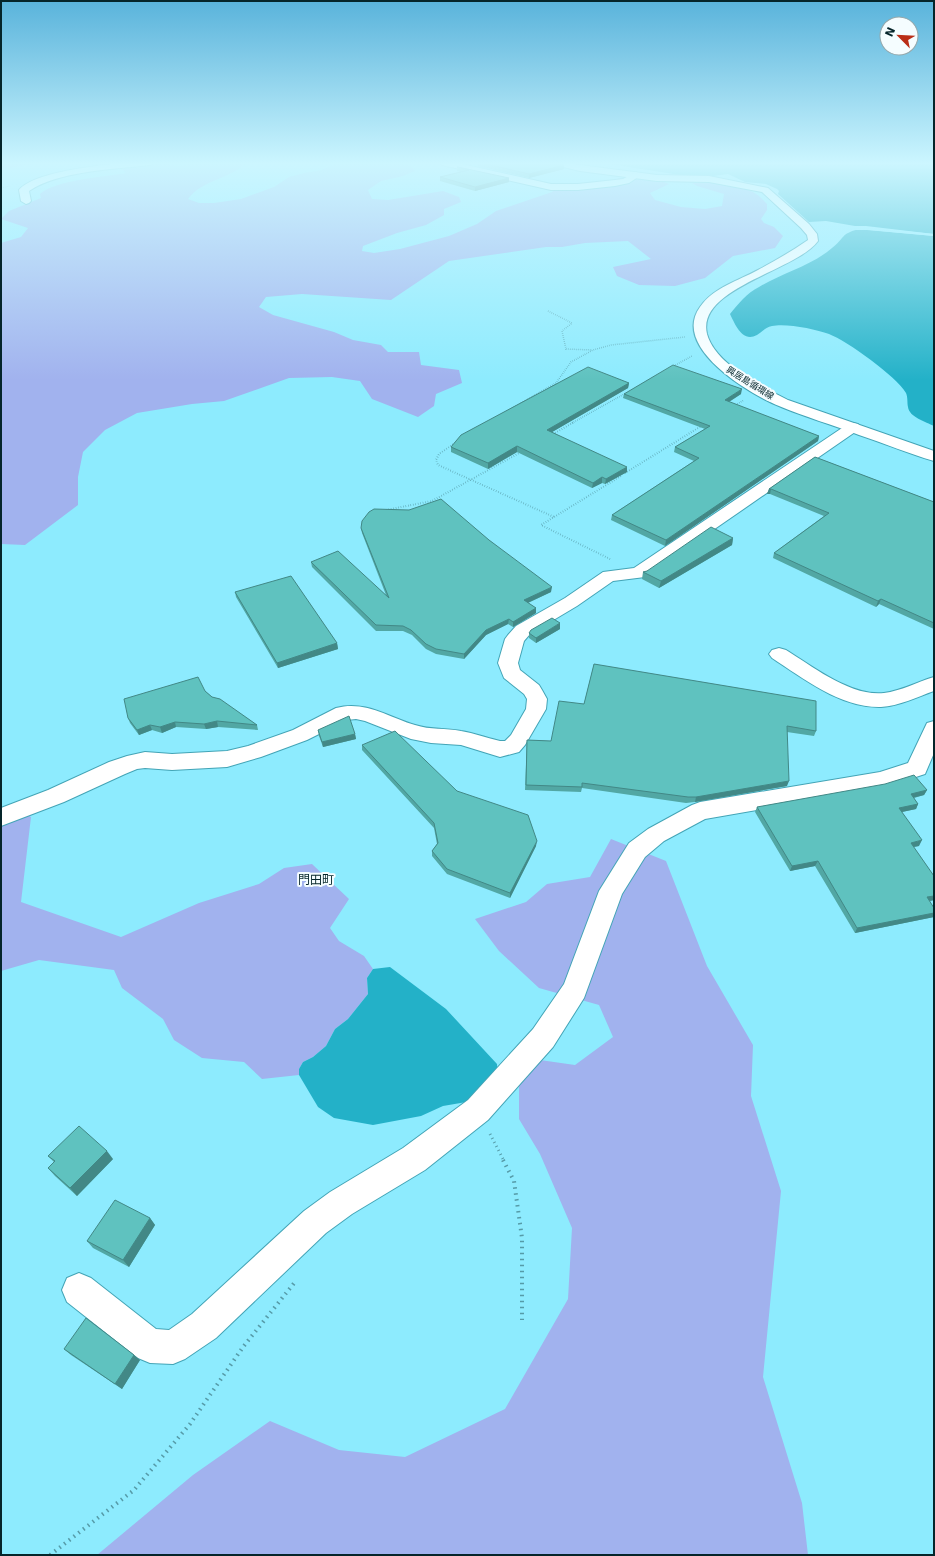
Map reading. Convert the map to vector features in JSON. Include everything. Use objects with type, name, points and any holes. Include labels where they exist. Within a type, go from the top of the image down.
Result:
[{"type":"street","points":[[701,337],[700,323],[702,315],[713,300],[737,284],[801,250],[813,241],[812,235]]},
{"type":"street","name":"興居島循環線","points":[[701,337],[710,353],[726,369],[759,391],[783,403],[934,456]]},
{"type":"street","points":[[1,817],[56,796],[117,768],[135,762],[145,760],[172,762],[227,759],[253,752],[300,735],[343,713],[356,712],[370,715],[411,732],[431,736],[461,738],[500,749],[511,747],[518,740],[536,709],[537,699],[532,690],[510,673],[508,662],[515,639],[523,630],[571,602],[604,578],[609,576],[639,573],[853,427]]},
{"type":"street","points":[[779,654],[825,683],[861,698],[882,700],[934,684]]},
{"type":"street","points":[[79,1290],[150,1346],[173,1347],[204,1326],[315,1222],[341,1203],[414,1159],[478,1110],[543,1038],[575,990],[611,890],[637,850],[656,834],[700,812],[882,780],[917,768],[934,728]]},
{"type":"path","points":[[548,311],[572,323],[562,331],[566,349],[593,350],[611,346],[679,337],[701,337]]},
{"type":"path","points":[[497,417],[556,383],[571,362],[593,350]]},
{"type":"path","points":[[671,368],[692,356],[710,353]]},
{"type":"path","points":[[547,438],[630,391]]},
{"type":"path","points":[[733,407],[759,391]]},
{"type":"path","points":[[639,573],[540,524],[706,423]]},
{"type":"path","points":[[459,441],[439,454],[436,460],[438,465],[554,516]]},
{"type":"path","points":[[386,510],[432,501],[526,449]]},
{"type":"path","points":[[478,1110],[514,1181],[522,1238],[522,1320]]},
{"type":"path","points":[[50,1555],[134,1490],[190,1424],[243,1347],[300,1275]]},
{"type":"shaded area","points":[[23,235],[393,235],[363,246],[362,251],[374,253],[400,249],[452,235],[782,235],[783,236],[775,248],[733,256],[705,278],[675,286],[639,285],[617,276],[613,267],[651,259],[628,241],[546,247],[449,261],[391,300],[302,294],[266,297],[259,307],[273,315],[334,332],[353,340],[381,345],[388,352],[419,352],[421,365],[459,370],[462,383],[436,394],[434,406],[418,417],[372,399],[360,381],[332,377],[289,378],[224,401],[192,404],[137,413],[105,430],[83,452],[78,477],[78,505],[25,545],[1,544],[1,243],[21,237]]},
{"type":"shaded area","points":[[846,235],[919,235],[934,236],[934,426],[911,414],[908,407],[906,393],[901,386],[870,360],[837,338],[816,330],[785,325],[766,328],[752,337],[743,335],[734,323],[730,314],[751,292],[768,282],[815,260],[836,245]]},
{"type":"shaded area","points":[[23,812],[31,817],[21,902],[121,937],[199,903],[259,884],[284,868],[312,864],[349,899],[330,928],[339,941],[364,956],[373,969],[367,978],[368,994],[348,1019],[335,1029],[326,1046],[313,1057],[303,1062],[299,1069],[299,1075],[262,1079],[244,1062],[202,1058],[174,1040],[163,1019],[122,988],[114,970],[39,960],[1,971],[1,822]]},
{"type":"shaded area","points":[[611,839],[666,861],[707,966],[753,1045],[751,1096],[781,1191],[763,1377],[802,1503],[808,1555],[97,1555],[193,1475],[270,1421],[339,1450],[405,1457],[505,1409],[568,1299],[572,1228],[540,1154],[519,1119],[519,1085],[540,1060],[575,1065],[613,1037],[599,1005],[539,988],[499,951],[475,919],[526,902],[547,884],[590,877]]},
{"type":"shaded area","points":[[390,967],[446,1009],[497,1064],[498,1079],[478,1100],[443,1106],[421,1116],[373,1125],[334,1118],[318,1107],[299,1075],[299,1069],[303,1062],[313,1057],[326,1046],[335,1029],[348,1019],[368,994],[367,978],[373,969]]},
{"type":"pier","points":[[919,235],[934,235],[934,236]]},
{"type":"building","points":[[673,365],[742,389],[725,400],[819,436],[666,540],[612,515],[699,458],[675,447],[710,426],[624,394]]},
{"type":"building","points":[[588,367],[629,383],[547,430],[627,467],[606,479],[602,477],[593,483],[517,446],[488,463],[451,447],[461,435]]},
{"type":"building","points":[[815,457],[934,502],[934,623],[881,599],[878,601],[774,553],[829,513],[769,489]]},
{"type":"building","points":[[441,499],[489,540],[552,587],[524,600],[536,608],[513,622],[509,619],[486,630],[464,654],[436,649],[426,644],[411,630],[403,626],[376,625],[311,562],[338,551],[389,598],[361,528],[362,521],[369,512],[374,509],[409,510]]},
{"type":"building","points":[[711,527],[733,538],[661,581],[643,572],[647,571]]},
{"type":"building","points":[[291,576],[337,643],[277,663],[235,592]]},
{"type":"building","points":[[552,618],[560,623],[536,638],[529,633],[531,630]]},
{"type":"building","points":[[594,664],[816,701],[816,731],[787,726],[789,781],[696,797],[582,783],[582,787],[526,785],[527,740],[551,741],[559,701],[584,704]]},
{"type":"building","points":[[198,677],[205,691],[212,697],[220,699],[257,725],[217,721],[204,724],[175,722],[160,727],[150,725],[137,730],[128,718],[124,699]]},
{"type":"building","points":[[349,716],[355,734],[322,742],[318,730]]},
{"type":"building","points":[[395,731],[457,791],[528,815],[537,841],[510,893],[447,869],[432,851],[438,843],[434,823],[362,745]]},
{"type":"building","points":[[914,775],[927,790],[911,794],[918,804],[899,808],[922,840],[911,843],[934,876],[934,896],[927,897],[934,908],[934,913],[857,928],[818,861],[792,866],[757,807],[885,784]]},
{"type":"building","points":[[79,1126],[107,1151],[70,1188],[48,1168],[55,1161],[48,1156]]},
{"type":"building","points":[[115,1200],[150,1218],[123,1260],[87,1241]]},
{"type":"building","points":[[86,1318],[134,1355],[115,1384],[64,1349]]},
{"type":"district","name":"門田町","points":[[316,880]]}]
